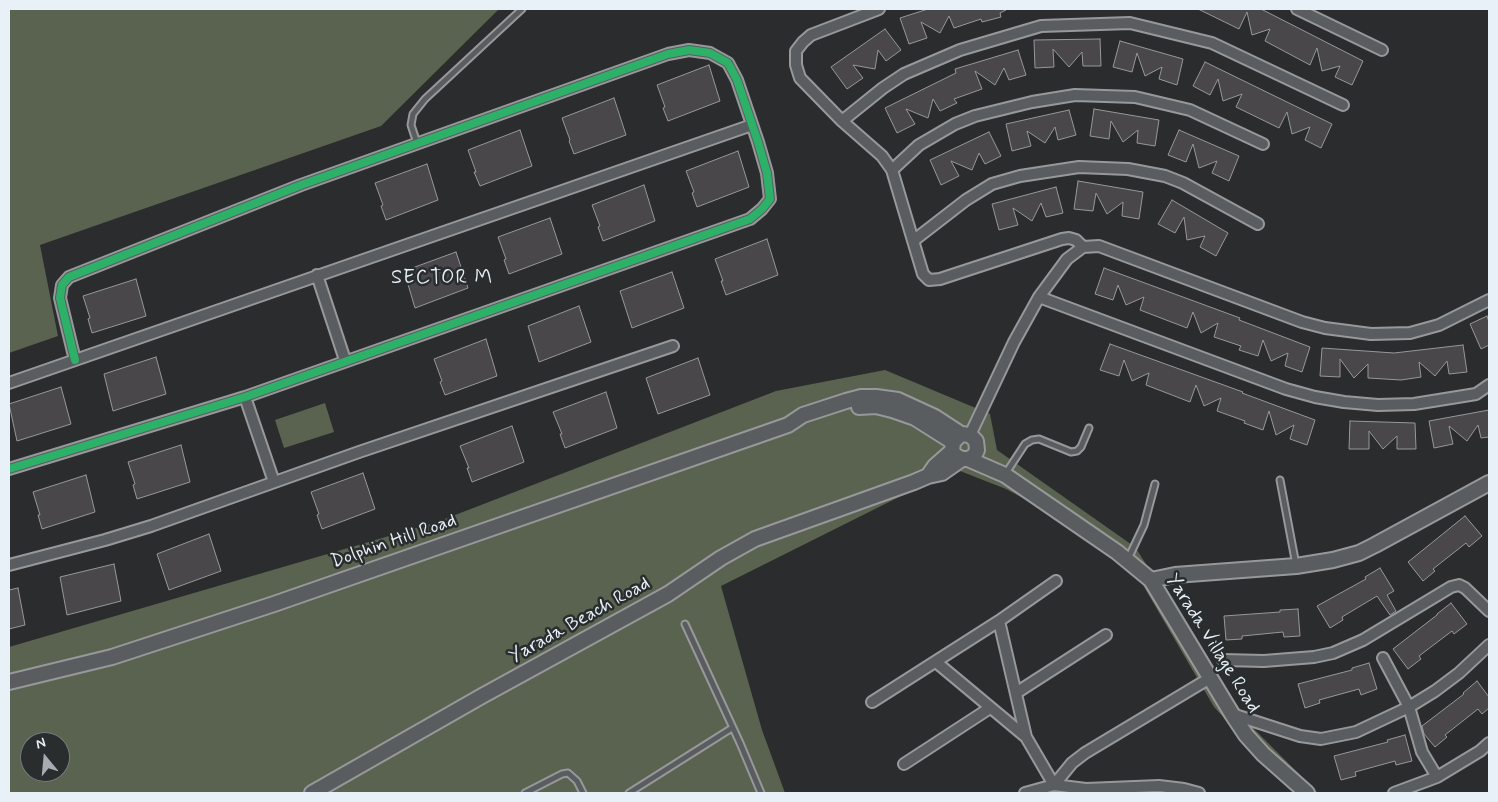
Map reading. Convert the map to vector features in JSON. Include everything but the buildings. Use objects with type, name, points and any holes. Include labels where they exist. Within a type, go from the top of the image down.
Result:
[{"type":"street","points":[[879,9],[811,35],[796,51],[796,65],[800,78],[842,121],[878,152],[892,170],[923,274],[929,280],[940,279],[1069,238],[1076,240],[1083,246],[1099,246],[1302,322],[1334,330],[1371,334],[1410,333],[1439,325],[1489,300]]},
{"type":"street","points":[[1297,9],[1382,50]]},
{"type":"street","points":[[842,121],[883,88],[904,74],[960,50],[1041,26],[1130,23],[1212,44],[1344,105]]},
{"type":"street","points":[[9,469],[245,397],[750,218],[762,209],[770,199],[767,173],[737,80],[728,63],[710,53],[689,50],[668,54],[302,185],[69,277],[62,285],[60,298],[75,360]]},
{"type":"street","points":[[892,170],[918,145],[955,124],[975,116],[1032,102],[1075,95],[1135,97],[1190,110],[1263,144]]},
{"type":"street","points":[[9,382],[752,125]]},
{"type":"street","points":[[913,241],[966,200],[992,184],[1020,176],[1080,167],[1128,169],[1165,176],[1183,183],[1258,224]]},
{"type":"street","points":[[963,447],[1014,342],[1039,297],[1068,259],[1083,246]]},
{"type":"street","points":[[318,276],[345,360]]},
{"type":"street","points":[[1039,297],[1286,389],[1316,397],[1378,405],[1414,404],[1476,394],[1489,385]]},
{"type":"street","points":[[9,565],[151,526],[672,346]]},
{"type":"street","points":[[245,397],[274,482]]},
{"type":"street","name":"Dolphin Hill Road","points":[[9,682],[112,657],[265,607],[788,424],[807,424],[856,408],[876,406],[915,418],[963,447]]},
{"type":"street","name":"Yarada Village Road","points":[[963,447],[1127,560],[1151,580],[1246,735],[1263,754],[1306,793]]},
{"type":"street","name":"Yarada Beach Road","points":[[312,793],[482,696],[668,594],[721,558],[755,540],[928,476],[942,473],[963,447]]},
{"type":"street","points":[[1151,580],[1191,573],[1296,566],[1333,560],[1359,553],[1489,483]]},
{"type":"street","points":[[872,702],[999,621],[1056,581]]},
{"type":"street","points":[[1223,660],[1264,661],[1314,657],[1333,653],[1363,640],[1451,587],[1459,585],[1465,588],[1489,611]]},
{"type":"street","points":[[999,621],[1026,737],[1054,785]]},
{"type":"street","points":[[1016,693],[1106,635]]},
{"type":"street","points":[[1232,714],[1300,736],[1321,739],[1356,732],[1409,707],[1435,691],[1459,673],[1489,645]]},
{"type":"street","points":[[1383,658],[1409,707],[1422,752],[1437,777]]},
{"type":"street","points":[[936,662],[1026,737]]},
{"type":"street","points":[[1054,785],[1072,763],[1085,753],[1210,678]]},
{"type":"street","points":[[904,764],[990,708]]},
{"type":"street","points":[[1394,793],[1437,777],[1480,751],[1489,743]]},
{"type":"street","points":[[1025,793],[1054,785],[1086,789],[1159,786],[1199,793]]},
{"type":"lane","points":[[418,144],[411,125],[413,114],[425,99],[522,9]]},
{"type":"lane","points":[[1004,474],[1025,444],[1032,440],[1039,439],[1071,452],[1077,451],[1081,447],[1089,428]]},
{"type":"lane","points":[[1280,480],[1296,566]]},
{"type":"lane","points":[[1127,560],[1144,525],[1155,484]]},
{"type":"lane","points":[[685,624],[761,793]]},
{"type":"lane","points":[[629,793],[732,728]]},
{"type":"lane","points":[[525,793],[562,774],[568,773],[577,781],[583,793]]},
{"type":"green space","points":[[9,9],[499,9],[381,126],[40,245],[58,336],[9,353]]},
{"type":"green space","points":[[885,370],[990,414],[997,450],[1135,547],[1250,725],[1318,793],[1294,793],[1214,707],[1143,585],[1092,535],[1006,489],[960,471],[929,482],[721,586],[762,730],[785,793],[9,793],[9,647],[437,522],[776,391]]},
{"type":"green space","points":[[325,403],[334,432],[284,448],[275,420]]},
{"type":"cycle path","points":[[9,469],[245,397],[750,219],[770,199],[767,173],[737,80],[728,63],[710,53],[689,50],[668,54],[301,185],[69,277],[62,285],[60,298],[75,360]]},
{"type":"district","name":"SECTOR M","points":[[442,279]]}]
